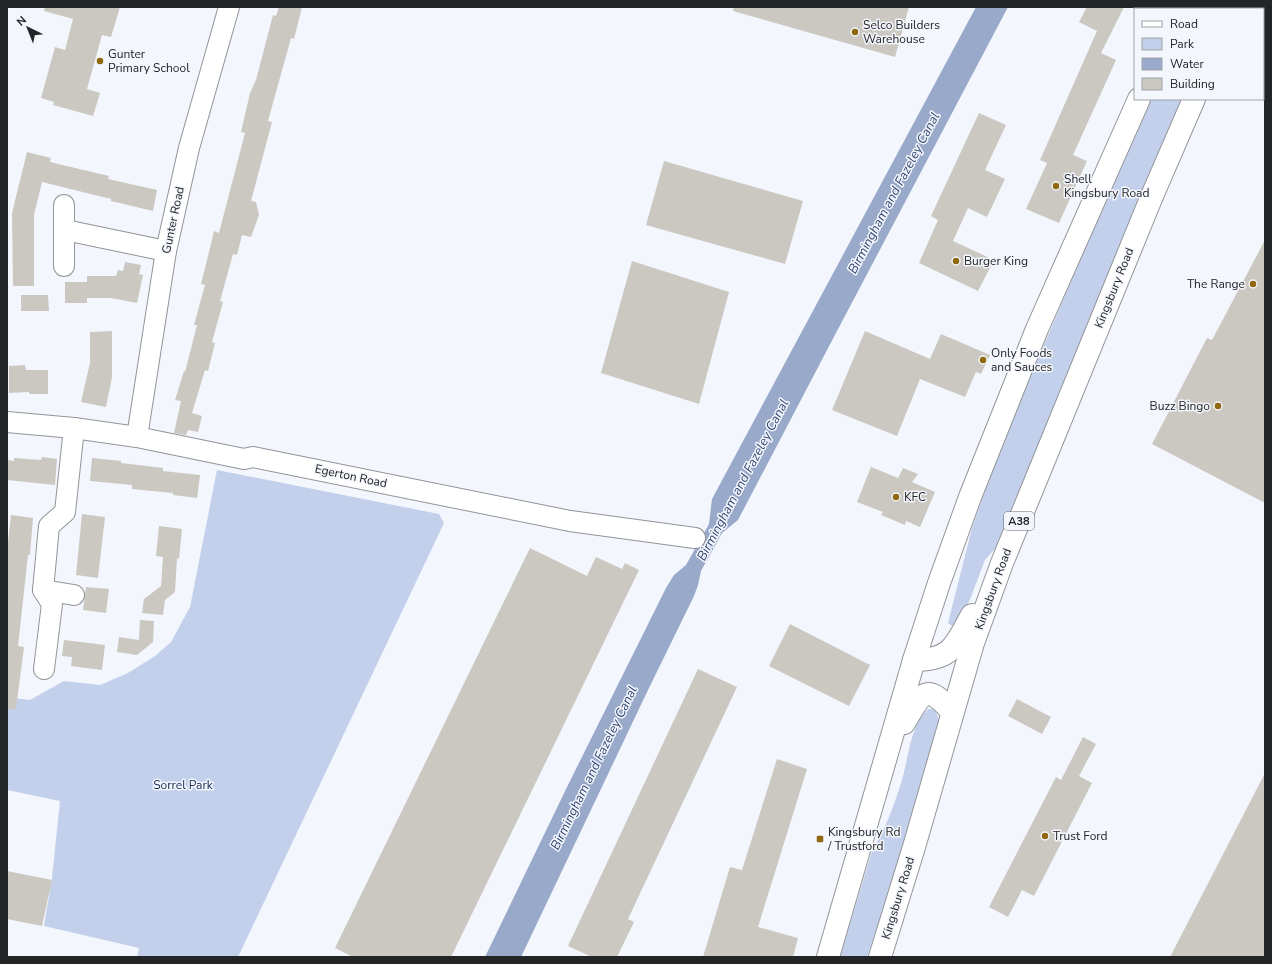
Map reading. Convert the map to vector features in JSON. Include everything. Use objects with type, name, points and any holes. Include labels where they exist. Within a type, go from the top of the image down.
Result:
[{"type":"highway","points":[[828,957],[914,660],[939,583],[970,497],[1037,329],[1139,100]]},
{"type":"highway","name":"Kingsbury Road","points":[[880,957],[914,847],[973,644],[1002,563],[1152,196],[1194,100]]},
{"type":"highway","points":[[914,660],[929,660],[940,657],[953,649],[1002,563]]},
{"type":"highway","points":[[888,752],[919,698],[926,694],[934,695],[952,712]]},
{"type":"street","name":"Gunter Road","points":[[137,437],[166,251],[189,148],[229,7]]},
{"type":"street","points":[[64,205],[64,266]]},
{"type":"street","points":[[65,230],[166,251]]},
{"type":"street","name":"Egerton Road","points":[[7,422],[74,428],[137,437],[244,459],[253,457],[261,458],[570,521],[695,538]]},
{"type":"street","points":[[44,669],[52,604],[43,590],[49,526],[65,512],[74,428]]},
{"type":"street","points":[[43,590],[74,595]]},
{"type":"green space","points":[[1193,7],[1229,7],[1228,8]]},
{"type":"green space","points":[[1151,100],[1185,100],[1002,541],[985,560],[962,617],[952,626],[948,623],[972,528],[999,451],[1116,175]]},
{"type":"green space","name":"Sorrel Park","points":[[217,470],[439,514],[444,523],[238,957],[137,957],[139,948],[44,926],[52,878],[60,801],[7,790],[7,697],[30,700],[64,681],[100,685],[128,673],[155,656],[171,642],[190,607]]},
{"type":"green space","points":[[928,709],[935,709],[940,722],[908,835],[867,957],[840,957],[872,851],[884,828],[897,795],[916,726]]},
{"type":"water","name":"Birmingham and Fazeley Canal","points":[[976,7],[1008,7],[738,520],[722,533],[701,571],[694,596],[521,957],[485,957],[568,785],[666,588],[674,575],[686,565],[709,524],[712,499]]},
{"type":"building","points":[[45,7],[120,7],[111,37],[102,35],[87,89],[100,93],[93,116],[53,105],[54,102],[41,98],[55,47],[65,50],[73,19],[44,11]]},
{"type":"building","points":[[279,7],[302,7],[294,39],[291,38],[268,121],[272,122],[251,201],[256,202],[259,215],[251,237],[242,235],[237,255],[233,254],[220,301],[223,302],[212,342],[215,343],[208,371],[205,370],[192,413],[202,416],[198,432],[188,430],[186,435],[174,433],[181,401],[175,400],[184,371],[185,372],[197,325],[194,325],[205,285],[201,284],[214,231],[219,233],[245,133],[241,132],[250,93],[256,80],[273,15],[276,16]]},
{"type":"building","name":"Selco Builders Warehouse","points":[[734,7],[909,7],[895,57],[733,11]]},
{"type":"building","points":[[1087,7],[1124,7],[1101,53],[1116,60],[1073,155],[1087,161],[1059,223],[1026,209],[1047,163],[1040,160],[1097,31],[1079,22]]},
{"type":"building","points":[[979,113],[1006,125],[985,170],[1005,179],[987,217],[968,208],[953,241],[994,260],[978,291],[919,263],[938,220],[931,216]]},
{"type":"building","points":[[27,152],[51,158],[50,162],[109,176],[108,179],[157,190],[153,211],[42,182],[34,215],[34,286],[13,286],[12,213]]},
{"type":"building","points":[[664,161],[803,201],[785,264],[646,225]]},
{"type":"building","name":"Buzz Bingo","points":[[1265,240],[1265,503],[1152,444],[1207,338],[1212,340]]},
{"type":"building","points":[[632,261],[729,292],[699,404],[601,373]]},
{"type":"building","points":[[125,262],[141,265],[139,274],[143,275],[137,303],[111,298],[87,298],[87,303],[65,303],[65,282],[87,282],[87,276],[116,276],[118,270],[123,271]]},
{"type":"building","points":[[21,295],[48,295],[49,311],[21,311]]},
{"type":"building","points":[[112,331],[112,377],[106,407],[81,402],[90,363],[90,332]]},
{"type":"building","points":[[865,331],[930,359],[941,334],[990,355],[981,374],[976,372],[965,397],[920,379],[897,436],[832,410]]},
{"type":"building","points":[[25,365],[26,370],[48,370],[48,394],[29,394],[29,392],[9,393],[9,366]]},
{"type":"building","points":[[42,457],[57,459],[55,485],[7,480],[7,460],[14,461],[14,458],[41,460]]},
{"type":"building","points":[[92,458],[163,468],[163,471],[200,475],[197,498],[173,495],[173,493],[132,489],[132,485],[90,481]]},
{"type":"building","name":"KFC","points":[[871,467],[898,478],[903,468],[918,474],[912,482],[935,492],[920,527],[906,521],[905,525],[881,515],[883,512],[857,502]]},
{"type":"building","points":[[82,514],[105,517],[98,578],[76,575]]},
{"type":"building","points":[[11,515],[33,518],[30,555],[28,555],[18,646],[24,647],[16,709],[7,709],[7,552]]},
{"type":"building","points":[[159,526],[182,529],[179,559],[177,558],[175,592],[165,600],[163,615],[142,613],[144,599],[161,586],[163,557],[156,556]]},
{"type":"building","points":[[530,548],[587,576],[596,557],[622,569],[625,563],[639,570],[451,957],[353,957],[335,948]]},
{"type":"building","points":[[86,587],[109,589],[106,613],[83,610]]},
{"type":"building","points":[[140,620],[154,621],[153,642],[137,655],[117,652],[119,637],[139,640]]},
{"type":"building","points":[[790,624],[870,665],[849,706],[769,666]]},
{"type":"building","points":[[64,640],[105,645],[102,670],[71,666],[72,657],[62,656]]},
{"type":"building","points":[[698,669],[737,687],[628,919],[634,922],[617,957],[592,957],[568,946]]},
{"type":"building","points":[[1017,699],[1051,717],[1042,734],[1008,716]]},
{"type":"building","name":"Trust Ford","points":[[1083,737],[1096,744],[1079,776],[1092,783],[1034,896],[1022,890],[1008,917],[989,907],[1056,777],[1061,780]]},
{"type":"building","points":[[777,759],[807,769],[758,927],[798,938],[793,957],[703,957],[730,867],[742,870]]},
{"type":"building","points":[[1265,773],[1265,957],[1170,957]]},
{"type":"building","points":[[7,871],[52,880],[42,926],[7,919]]},
{"type":"place","name":"Selco Builders Warehouse","points":[[855,32]]},
{"type":"place","name":"Gunter Primary School","points":[[100,61]]},
{"type":"place","name":"Shell Kingsbury Road","points":[[1056,186]]},
{"type":"place","name":"Burger King","points":[[956,261]]},
{"type":"place","name":"The Range","points":[[1253,284]]},
{"type":"place","name":"Only Foods and Sauces","points":[[983,360]]},
{"type":"place","name":"Buzz Bingo","points":[[1218,406]]},
{"type":"place","name":"KFC","points":[[896,497]]},
{"type":"place","name":"Trust Ford","points":[[1045,836]]},
{"type":"place","name":"Kingsbury Rd / Trustford","points":[[820,839]]}]
